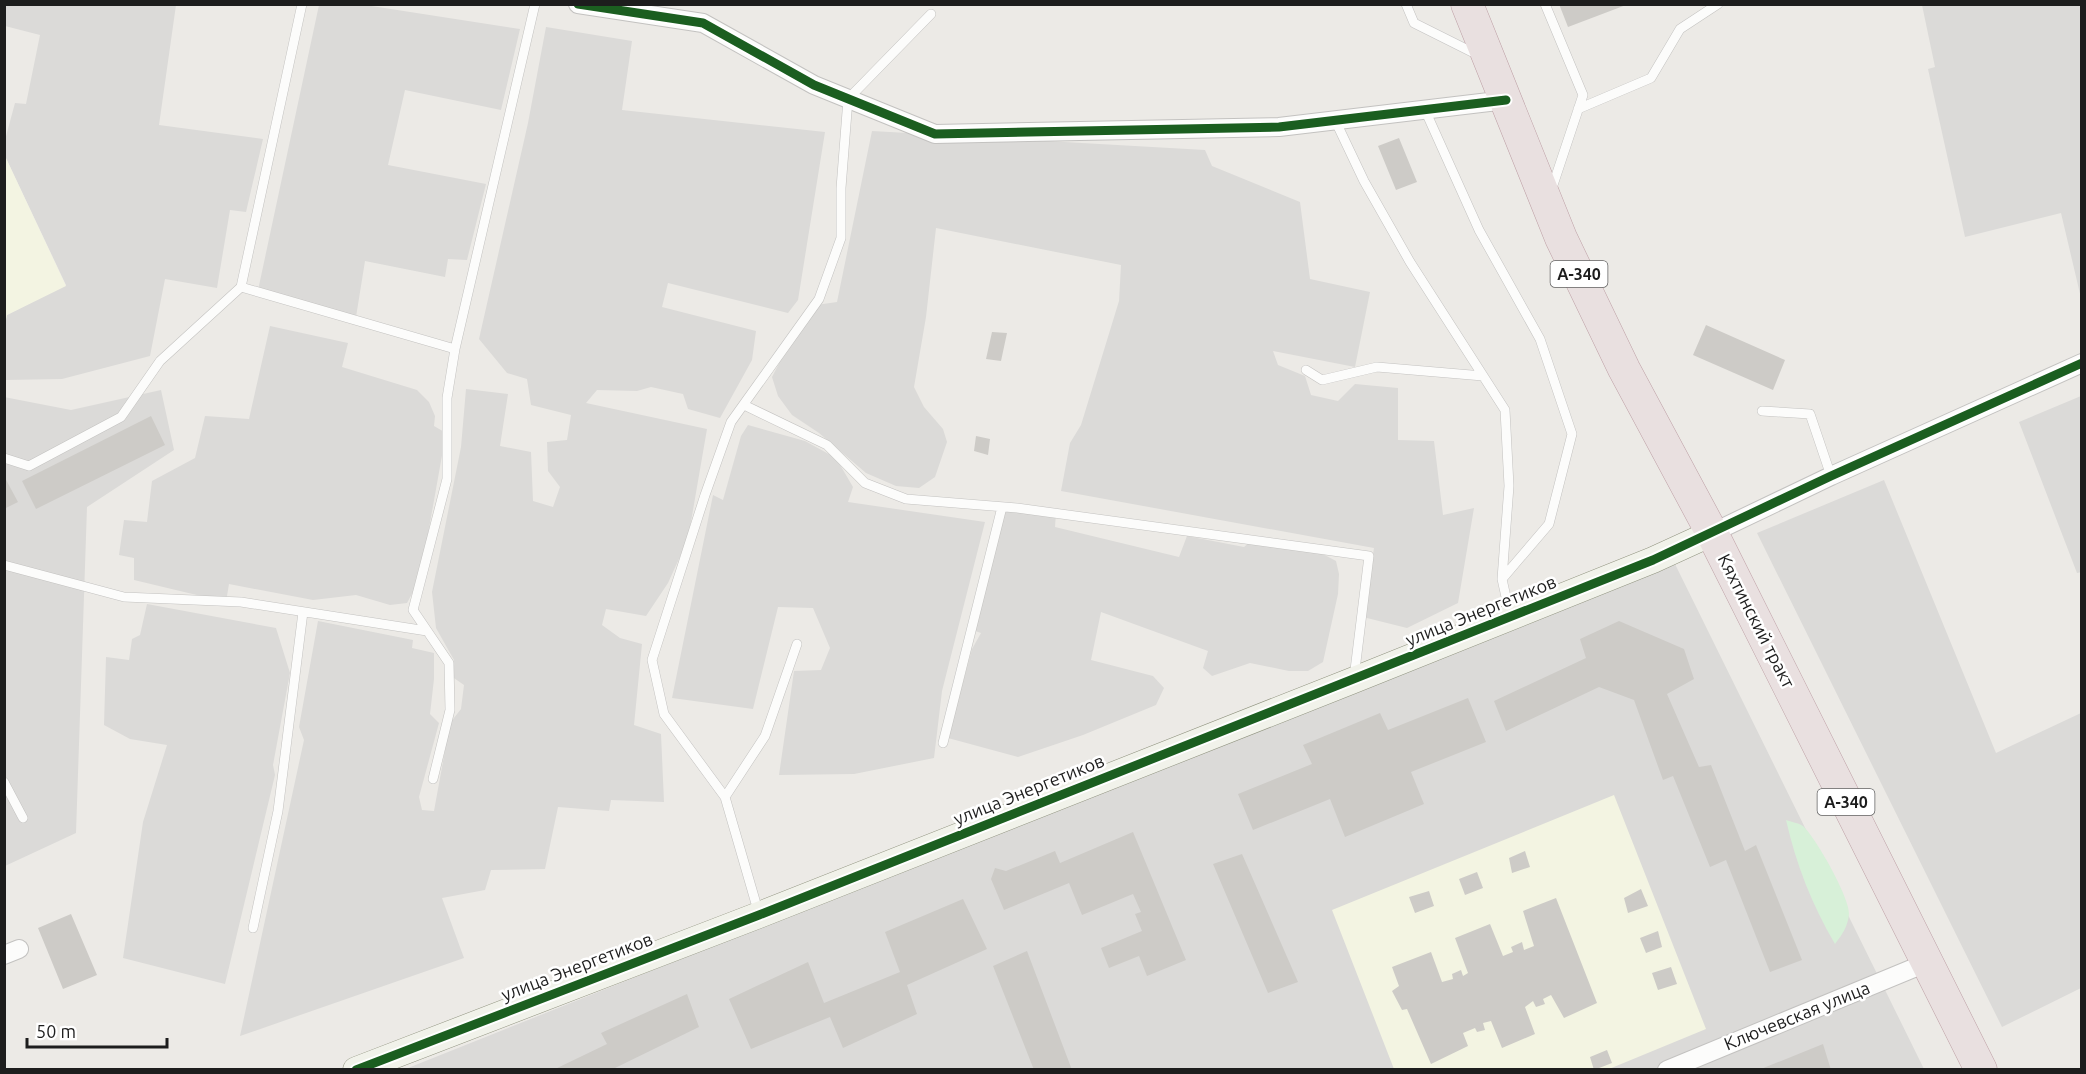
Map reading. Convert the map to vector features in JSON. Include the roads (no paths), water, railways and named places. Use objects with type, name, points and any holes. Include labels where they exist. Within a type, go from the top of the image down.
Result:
[{"type":"highway","name":"Кяхтинский тракт","points":[[1467,4],[1561,237],[1624,369],[1712,533],[1981,1070]]},
{"type":"street","points":[[578,4],[703,23],[814,85],[935,134],[1279,127],[1506,100]]},
{"type":"street","points":[[1712,533],[1831,476],[2082,363]]},
{"type":"street","name":"улица Энергетиков","points":[[356,1070],[759,915],[1511,618],[1653,560],[1712,533]]},
{"type":"street","name":"Ключевская улица","points":[[1667,1070],[1926,963]]},
{"type":"lane","points":[[4,458],[29,466],[121,417],[160,361],[242,287],[302,4]]},
{"type":"lane","points":[[433,779],[450,710],[449,663],[413,610],[447,479],[447,398],[455,349],[535,4]]},
{"type":"lane","points":[[1406,4],[1414,23],[1490,61]]},
{"type":"lane","points":[[1545,4],[1583,95],[1547,202]]},
{"type":"lane","points":[[1578,109],[1651,78],[1680,28],[1718,4]]},
{"type":"lane","points":[[759,915],[724,797],[664,714],[652,660],[731,422],[819,299],[841,238],[841,189],[848,99],[932,14]]},
{"type":"lane","points":[[1425,110],[1479,230],[1540,339],[1572,434],[1549,524],[1502,579]]},
{"type":"lane","points":[[1335,120],[1364,182],[1410,262],[1505,410],[1509,486],[1502,579],[1511,618]]},
{"type":"lane","points":[[242,287],[455,349]]},
{"type":"lane","points":[[1306,370],[1322,380],[1377,367],[1483,376]]},
{"type":"lane","points":[[744,405],[826,445],[865,483],[906,499],[1002,507],[1369,556],[1354,680]]},
{"type":"lane","points":[[1762,411],[1810,414],[1831,476]]},
{"type":"lane","points":[[943,743],[1002,507]]},
{"type":"lane","points":[[4,565],[124,597],[241,602],[428,631]]},
{"type":"lane","points":[[253,928],[278,810],[303,612]]},
{"type":"lane","points":[[724,797],[765,736],[797,644]]},
{"type":"lane","points":[[4,782],[23,818]]}]
